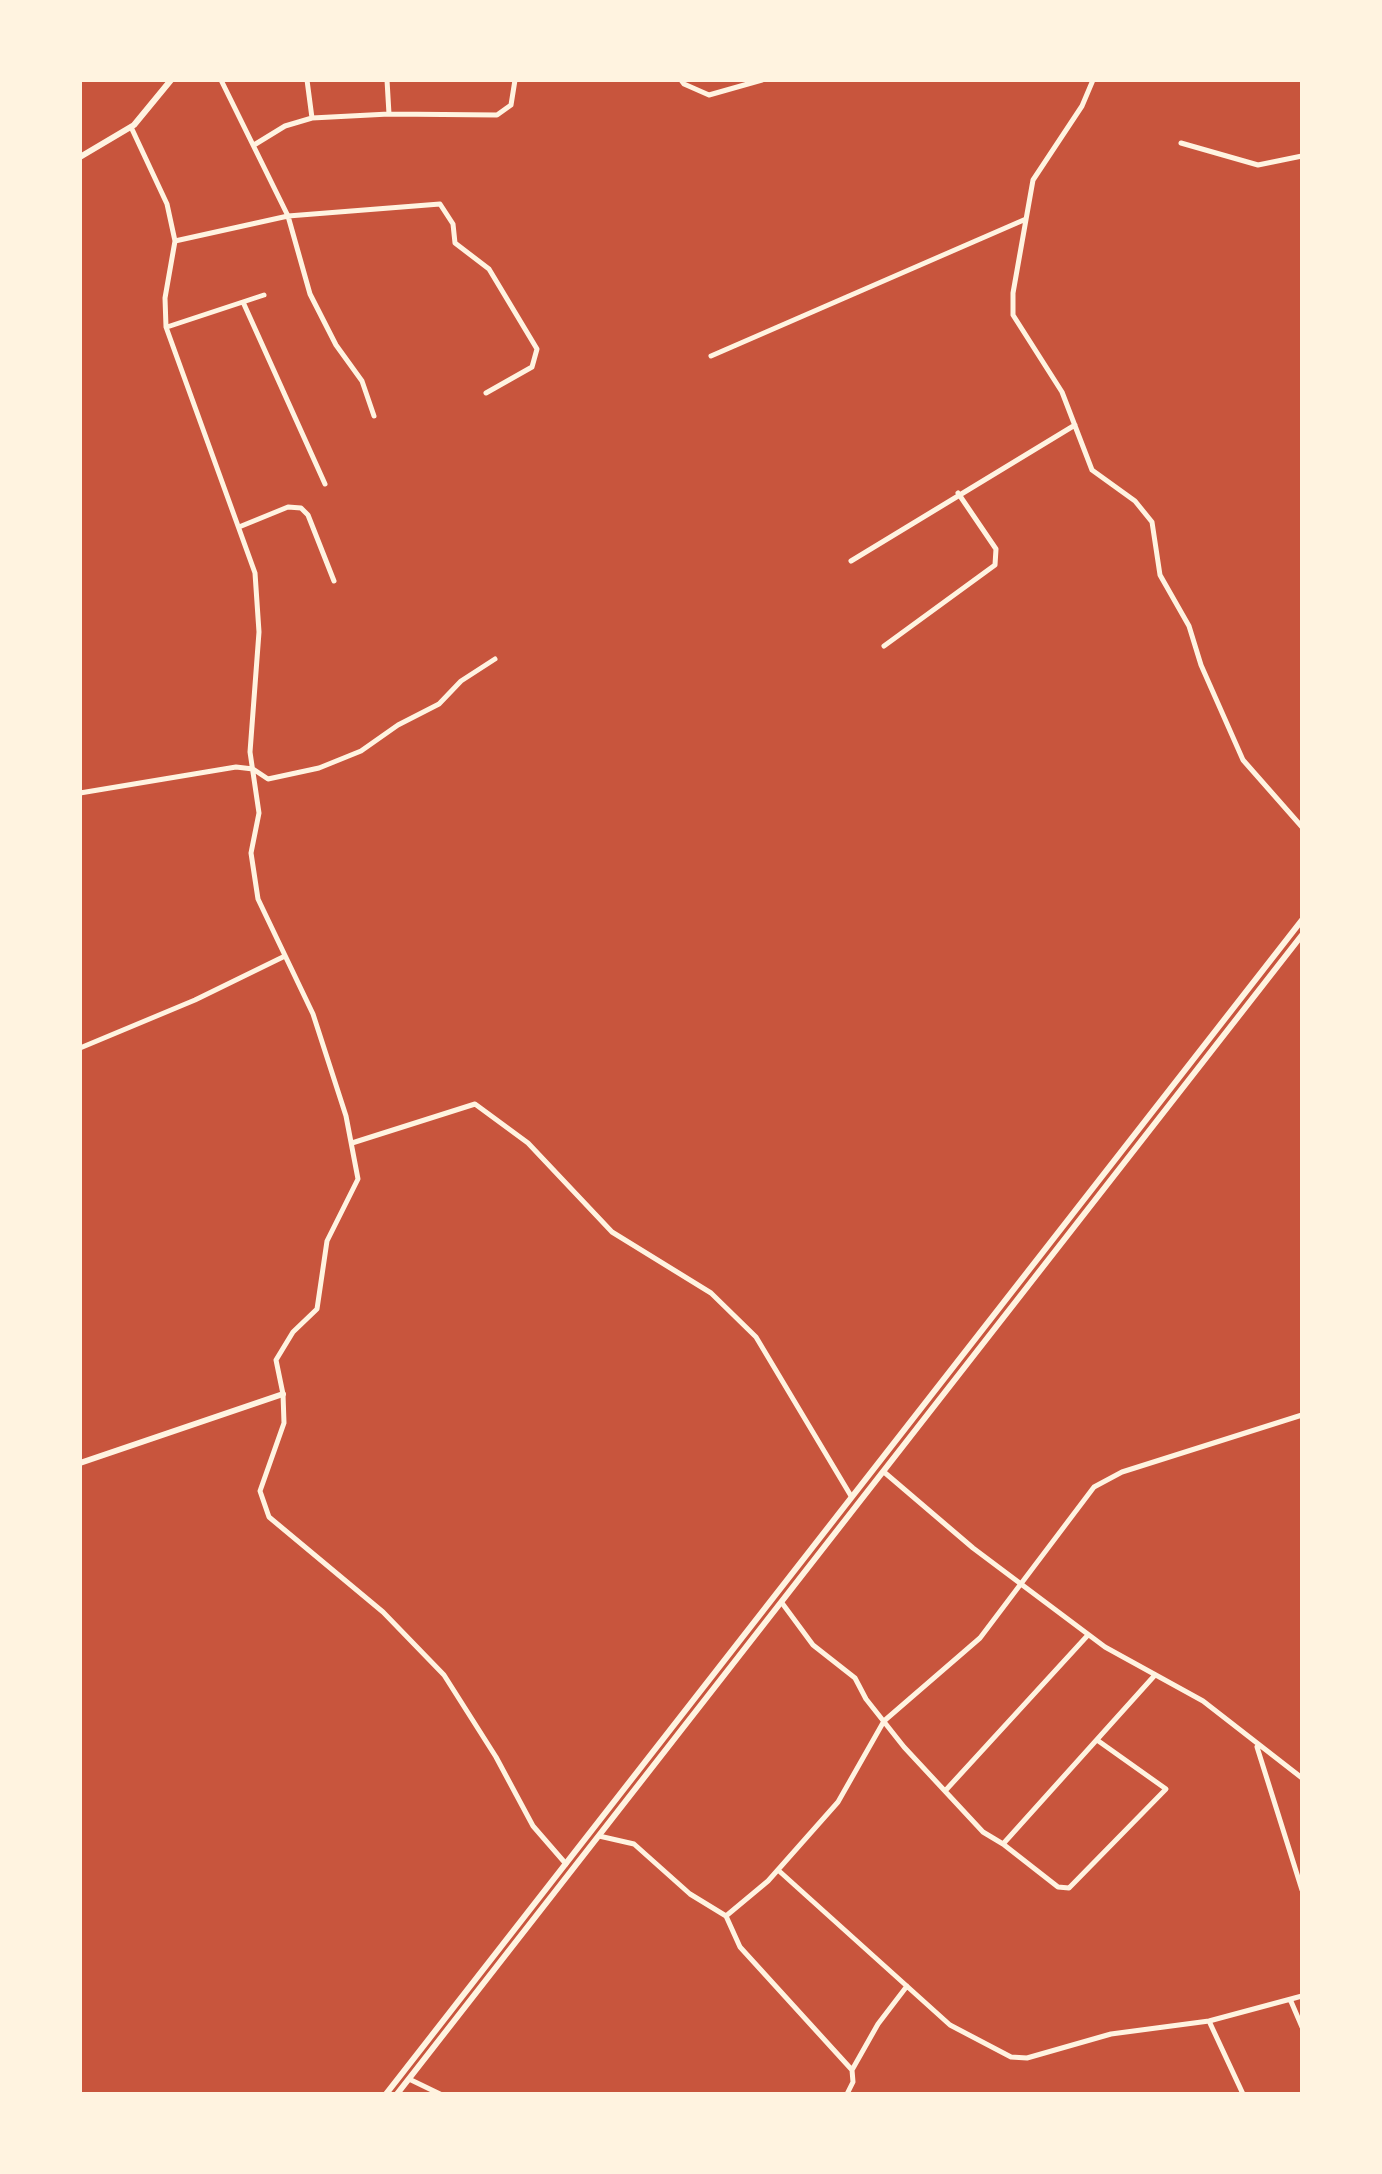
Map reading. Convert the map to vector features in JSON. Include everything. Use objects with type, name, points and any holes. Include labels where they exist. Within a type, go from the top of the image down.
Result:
[{"type":"street","points":[[80,157],[131,128],[171,80]]},
{"type":"street","points":[[222,80],[288,216],[310,294],[336,345],[362,381],[374,416]]},
{"type":"street","points":[[306,80],[312,118]]},
{"type":"street","points":[[387,80],[389,114]]},
{"type":"street","points":[[254,145],[285,126],[312,118],[497,115],[511,105],[515,80]]},
{"type":"street","points":[[682,80],[708,94],[762,80]]},
{"type":"street","points":[[1094,80],[1082,106],[1033,180],[1013,294],[1013,315],[1062,392],[1092,470],[1135,501],[1152,522],[1160,574],[1189,626],[1201,665],[1243,760],[1302,827]]},
{"type":"street","points":[[131,128],[167,204],[174,241],[165,298],[166,327],[255,573],[259,632],[250,752],[259,813],[251,854],[258,899],[313,1014],[346,1116],[358,1180],[327,1240],[317,1308],[292,1332],[276,1360],[284,1423],[260,1491],[269,1516],[383,1612],[444,1675],[496,1757],[533,1826],[566,1864]]},
{"type":"street","points":[[1181,143],[1258,165],[1302,156]]},
{"type":"street","points":[[174,241],[288,216],[440,204],[453,224],[456,243],[489,268],[537,349],[532,368],[486,393]]},
{"type":"street","points":[[711,356],[1026,220]]},
{"type":"street","points":[[166,327],[264,294]]},
{"type":"street","points":[[243,302],[325,484]]},
{"type":"street","points":[[851,561],[958,493],[1075,426]]},
{"type":"street","points":[[884,646],[995,566],[996,550],[958,493]]},
{"type":"street","points":[[240,526],[288,508],[304,510],[334,582]]},
{"type":"street","points":[[80,794],[211,770],[252,769],[268,779],[319,768],[361,750],[440,704],[461,681],[495,659]]},
{"type":"street","points":[[398,2094],[852,1497],[1302,920]]},
{"type":"street","points":[[386,2094],[566,1864],[596,1835],[782,1603],[1302,935]]},
{"type":"street","points":[[80,1048],[285,956]]},
{"type":"street","points":[[352,1143],[475,1104],[528,1143],[612,1232],[710,1294],[756,1337],[852,1497]]},
{"type":"street","points":[[80,1463],[283,1394]]},
{"type":"street","points":[[726,1916],[778,1870],[838,1802],[884,1721],[980,1638],[1094,1488],[1105,1480],[1302,1415]]},
{"type":"street","points":[[876,1466],[973,1548],[1089,1635],[1203,1702],[1302,1778]]},
{"type":"street","points":[[782,1603],[813,1645],[855,1678],[866,1700],[982,1832],[1058,1888],[1070,1888],[1166,1788],[1098,1740]]},
{"type":"street","points":[[944,1791],[1089,1635]]},
{"type":"street","points":[[1003,1844],[1154,1675]]},
{"type":"street","points":[[1256,1744],[1302,1890]]},
{"type":"street","points":[[596,1835],[634,1844],[690,1894],[726,1916],[740,1947],[852,2070],[854,2082],[848,2094]]},
{"type":"street","points":[[778,1870],[950,2025],[1011,2058],[1027,2058],[1111,2034],[1210,2021],[1302,1996]]},
{"type":"street","points":[[852,2070],[878,2024],[906,1986]]},
{"type":"street","points":[[1290,1999],[1302,2027]]},
{"type":"street","points":[[1210,2021],[1242,2094]]},
{"type":"street","points":[[409,2078],[440,2094]]}]
